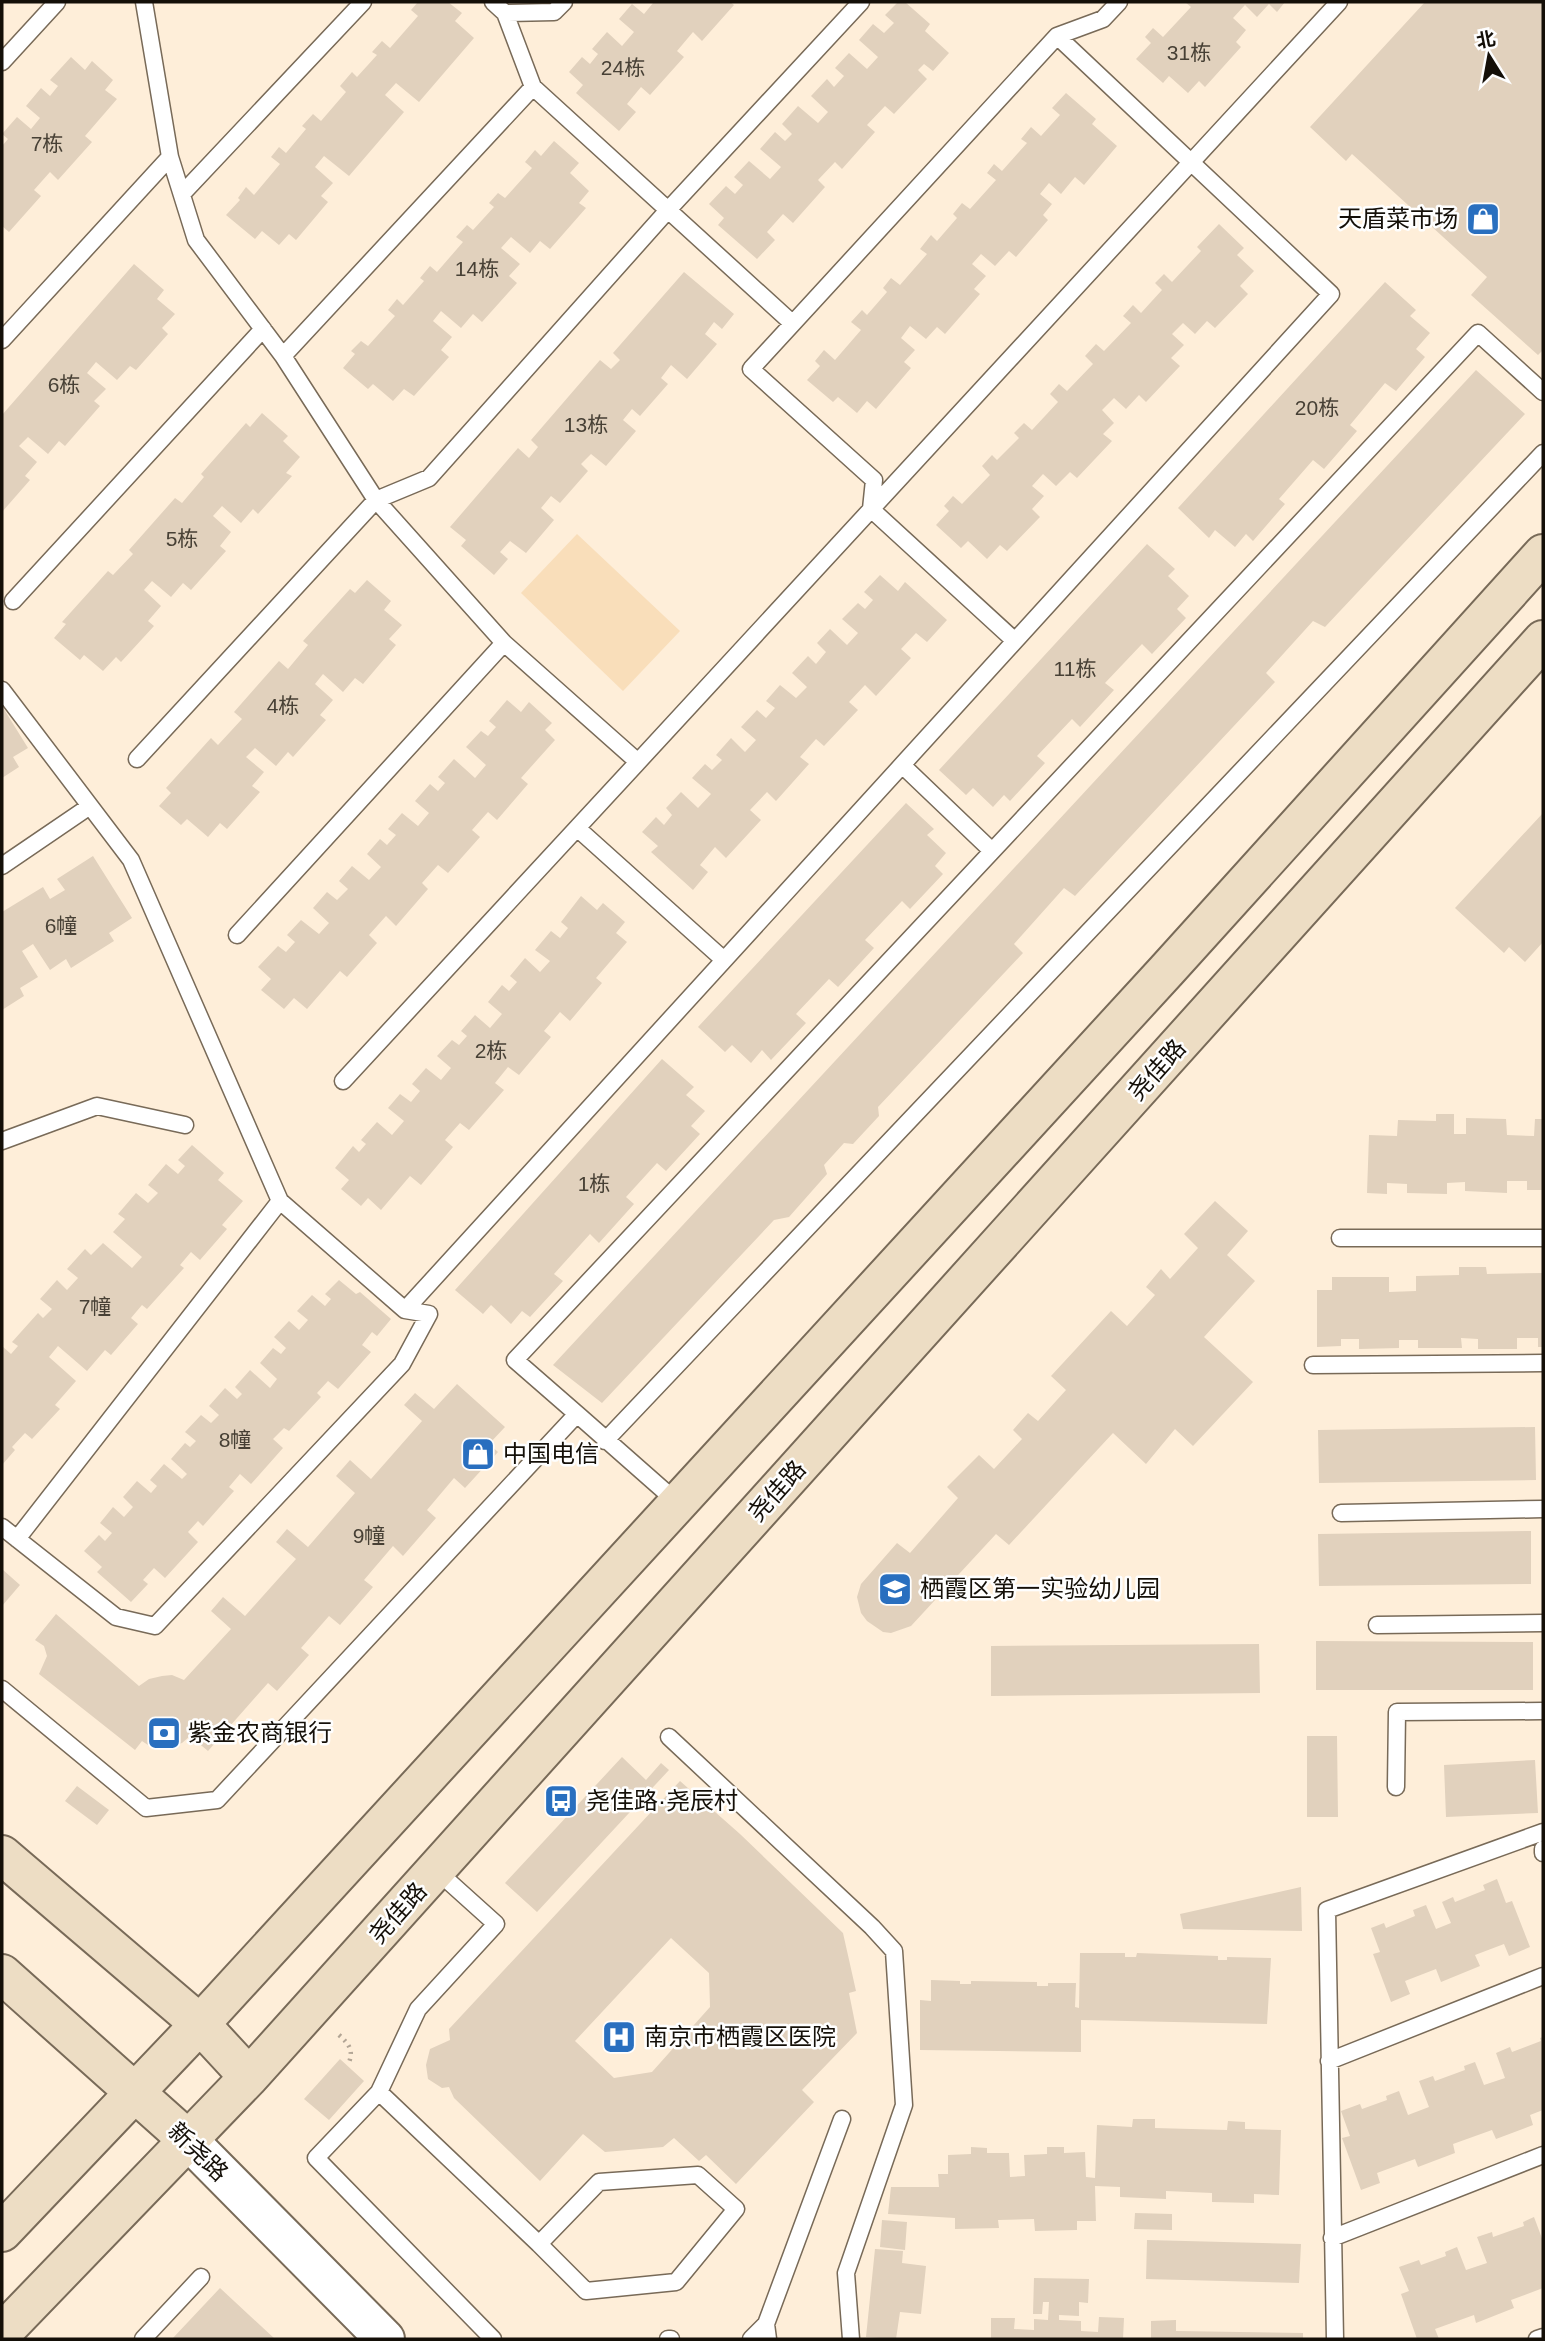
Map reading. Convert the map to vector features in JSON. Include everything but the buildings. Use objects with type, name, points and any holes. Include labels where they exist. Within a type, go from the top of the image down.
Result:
[{"type":"main road","points":[[2,2232],[200,2024],[1167,970],[1543,554]]},
{"type":"main road","name":"尧佳路","points":[[2,2333],[248,2077],[1543,640]]},
{"type":"main road","points":[[2,1855],[200,2024],[248,2077]]},
{"type":"main road","name":"新尧路","points":[[2,1975],[187,2139]]},
{"type":"street","name":"新尧路","points":[[187,2139],[385,2339]]},
{"type":"lane","points":[[2,62],[57,2]]},
{"type":"lane","points":[[144,2],[170,157],[196,240],[283,356],[376,500],[504,643],[638,762]]},
{"type":"lane","points":[[183,194],[363,2]]},
{"type":"lane","points":[[564,2],[554,12],[499,7],[533,87],[792,323]]},
{"type":"lane","points":[[137,759],[376,500],[429,478],[668,210],[861,2]]},
{"type":"lane","points":[[871,509],[874,480],[751,369],[1057,36],[1103,19],[1119,2]]},
{"type":"lane","points":[[343,1082],[1339,2]]},
{"type":"lane","points":[[405,1310],[1331,293],[1057,36]]},
{"type":"lane","points":[[283,356],[533,87]]},
{"type":"lane","points":[[2,340],[170,157]]},
{"type":"lane","points":[[13,601],[263,329]]},
{"type":"lane","points":[[678,1503],[515,1360],[1478,333],[1543,392]]},
{"type":"lane","points":[[605,1441],[1543,453]]},
{"type":"lane","points":[[871,509],[1015,641]]},
{"type":"lane","points":[[237,936],[504,643]]},
{"type":"lane","points":[[2,690],[131,860],[280,1201],[405,1310],[429,1314],[402,1364],[155,1626],[116,1617],[2,1527]]},
{"type":"lane","points":[[902,765],[992,851]]},
{"type":"lane","points":[[2,866],[90,806]]},
{"type":"lane","points":[[577,828],[724,960]]},
{"type":"lane","points":[[2,1141],[97,1106],[185,1125]]},
{"type":"lane","points":[[17,1539],[280,1201]]},
{"type":"lane","points":[[1340,1238],[1543,1238]]},
{"type":"lane","points":[[1312,1364],[1543,1363]]},
{"type":"lane","points":[[2,1689],[146,1808],[217,1800],[577,1414]]},
{"type":"lane","points":[[1341,1513],[1543,1508]]},
{"type":"lane","points":[[1377,1625],[1543,1623]]},
{"type":"lane","points":[[1396,1787],[1398,1712],[1543,1711]]},
{"type":"lane","points":[[669,1737],[873,1927],[894,1951],[904,2105],[846,2273],[851,2339]]},
{"type":"lane","points":[[1335,2339],[1327,1910],[1543,1832]]},
{"type":"lane","points":[[436,1870],[496,1924],[418,2009],[379,2092],[316,2158],[493,2339]]},
{"type":"lane","points":[[1329,2061],[1543,1976]]},
{"type":"lane","points":[[379,2092],[586,2291],[676,2282],[736,2209],[698,2175],[599,2182],[539,2244]]},
{"type":"lane","points":[[751,2339],[767,2332],[842,2119]]},
{"type":"lane","points":[[1332,2238],[1543,2155]]},
{"type":"lane","points":[[143,2339],[201,2277]]},
{"type":"lane","points":[[1536,2339],[1543,2337]]},
{"type":"shaded area","points":[[577,534],[680,631],[623,691],[521,593]]},
{"type":"place","name":"天盾菜市场","points":[[1483,219]]},
{"type":"place","name":"中国电信","points":[[478,1454]]},
{"type":"place","name":"栖霞区第一实验幼儿园","points":[[895,1589]]},
{"type":"place","name":"紫金农商银行","points":[[164,1733]]},
{"type":"place","name":"尧佳路·尧辰村","points":[[561,1801]]},
{"type":"place","name":"南京市栖霞区医院","points":[[619,2037]]}]
